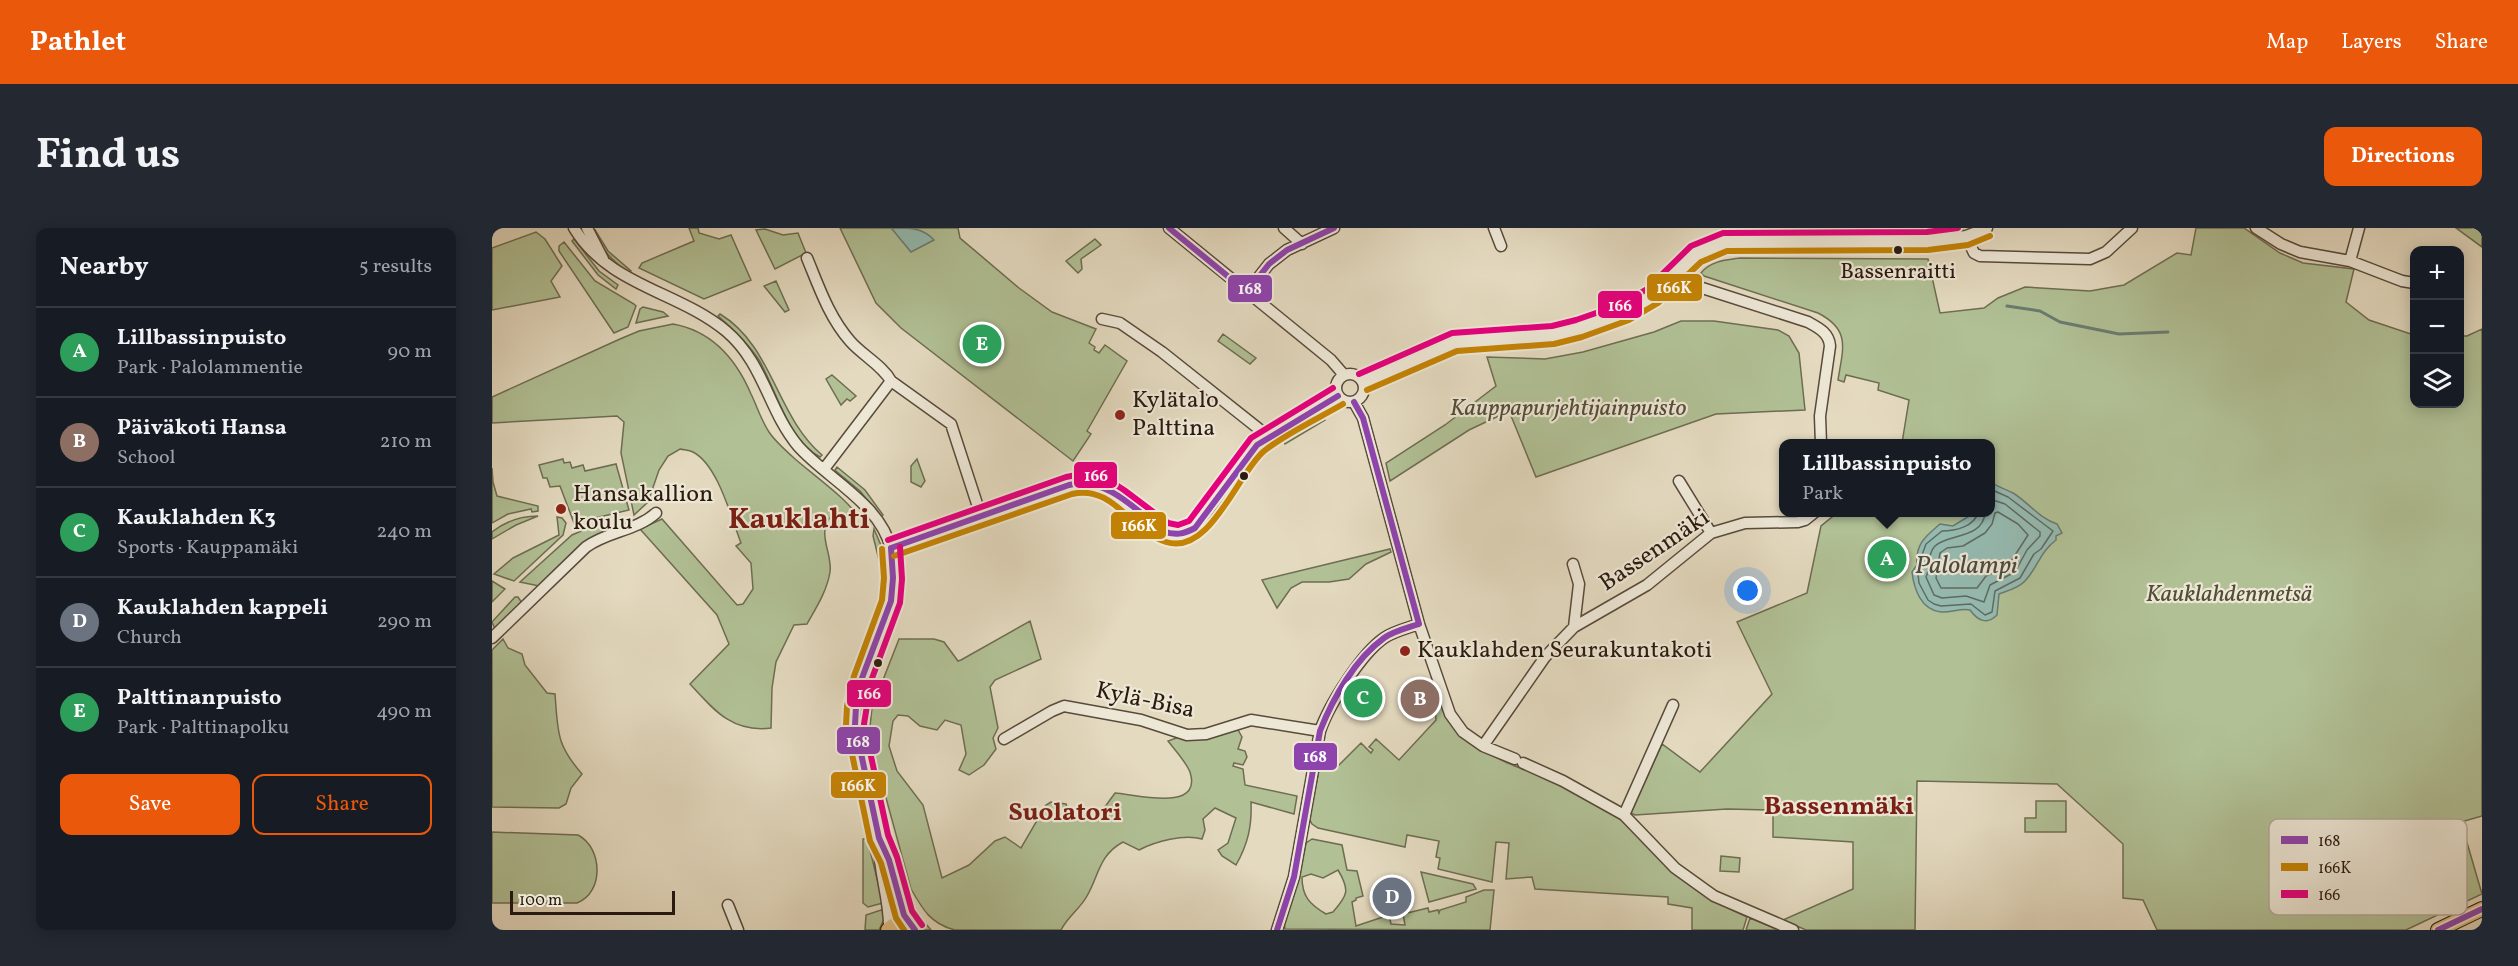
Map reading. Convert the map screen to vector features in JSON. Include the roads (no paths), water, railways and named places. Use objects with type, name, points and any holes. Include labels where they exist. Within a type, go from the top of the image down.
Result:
[{"type":"main road","points":[[2438,930],[2482,909]]},
{"type":"main road","points":[[888,930],[898,923],[913,928]]},
{"type":"street","points":[[574,228],[590,251],[634,283],[708,317],[732,337],[758,369],[789,434],[802,450],[865,506],[878,523],[891,548],[893,589],[890,607],[863,670],[855,707],[857,742],[879,838],[889,860],[899,902],[913,928]]},
{"type":"street","points":[[587,228],[605,262]]},
{"type":"street","points":[[1169,228],[1331,360],[1344,375],[1356,375],[1363,382],[1362,395],[1354,402],[1346,402],[1338,396],[1335,386],[1344,375]]},
{"type":"street","points":[[1284,228],[1302,243]]},
{"type":"street","points":[[1247,292],[1269,264],[1287,250],[1334,228]]},
{"type":"street","points":[[1494,228],[1501,246]]},
{"type":"street","points":[[1363,382],[1455,342],[1553,335],[1579,329],[1626,312],[1646,302],[1696,254],[1725,242],[1928,241],[1966,236],[1987,228]]},
{"type":"street","points":[[1966,236],[1974,253],[1980,256],[2081,260],[2106,252],[2132,228]]},
{"type":"street","points":[[2256,228],[2270,238],[2300,252],[2350,261],[2410,282]]},
{"type":"street","points":[[2350,261],[2359,228]]},
{"type":"street","points":[[807,258],[838,327],[866,357],[887,374],[891,381],[951,424],[981,516]]},
{"type":"street","points":[[1679,271],[1695,286],[1808,322],[1824,332],[1829,339],[1830,346],[1820,416],[1821,439]]},
{"type":"street","points":[[1102,319],[1120,323],[1133,332],[1269,437]]},
{"type":"street","points":[[824,469],[891,381]]},
{"type":"street","points":[[891,548],[1070,484],[1084,482],[1095,483],[1107,490],[1173,536],[1188,533],[1195,528],[1257,445],[1338,396]]},
{"type":"street","points":[[1354,402],[1363,418],[1419,624],[1450,714],[1463,732],[1483,746],[1563,781],[1624,815],[1675,868],[1695,884],[1732,905],[1792,930]]},
{"type":"street","points":[[1679,481],[1711,533]]},
{"type":"street","points":[[492,638],[586,547],[596,540],[645,523],[656,513]]},
{"type":"street","name":"Bassenmäki","points":[[1483,746],[1545,657],[1574,627],[1647,585],[1711,533],[1746,523],[1798,522],[1809,517]]},
{"type":"street","name":"Bassenmäki","points":[[1573,564],[1579,584],[1574,627]]},
{"type":"street","points":[[1277,930],[1294,877],[1320,731],[1335,698],[1371,650],[1383,638],[1419,624]]},
{"type":"street","points":[[1624,815],[1673,705]]},
{"type":"street","name":"Kylä-Bisa","points":[[1004,739],[1064,706],[1141,720],[1187,735],[1206,734],[1251,720],[1320,731]]},
{"type":"street","points":[[879,838],[878,863],[887,905],[888,930]]},
{"type":"street","points":[[728,905],[738,930]]},
{"type":"water","points":[[906,228],[926,233],[934,240],[911,252],[892,229]]},
{"type":"water","name":"Palolampi","points":[[1995,484],[2013,493],[2045,518],[2057,524],[2062,533],[2056,536],[2056,540],[2022,583],[1999,594],[1997,615],[1986,621],[1976,617],[1970,610],[1941,612],[1934,610],[1924,603],[1917,592],[1912,572],[1917,565],[1920,546],[1940,524],[1953,526],[1968,517],[1995,517]]},
{"type":"waterway","points":[[2007,306],[2040,311],[2060,322],[2119,334],[2168,332]]},
{"type":"place","name":"Bassenraitti","points":[[1898,250]]},
{"type":"place","name":"Palttinanpuisto","points":[[982,344]]},
{"type":"place","name":"Kylätalo Palttina","points":[[1120,415]]},
{"type":"place","name":"Hansakallion koulu","points":[[561,509]]},
{"type":"place","name":"Lillbassinpuisto","points":[[1887,559]]},
{"type":"place","name":"Kauklahden Seurakuntakoti","points":[[1405,651]]},
{"type":"place","name":"Kauklahden K3","points":[[1363,698]]},
{"type":"place","name":"Päiväkoti Hansa","points":[[1420,699]]},
{"type":"place","name":"Kauklahden kappeli","points":[[1392,897]]},
{"type":"district","name":"Kauklahti","points":[[799,520]]},
{"type":"district","name":"Bassenmäki","points":[[1839,807]]},
{"type":"district","name":"Suolatori","points":[[1065,813]]},
{"type":"park label","name":"Kauppapurjehtijainpuisto","points":[[1568,409]]},
{"type":"park label","name":"Kauklahdenmetsä","points":[[2229,595]]}]
